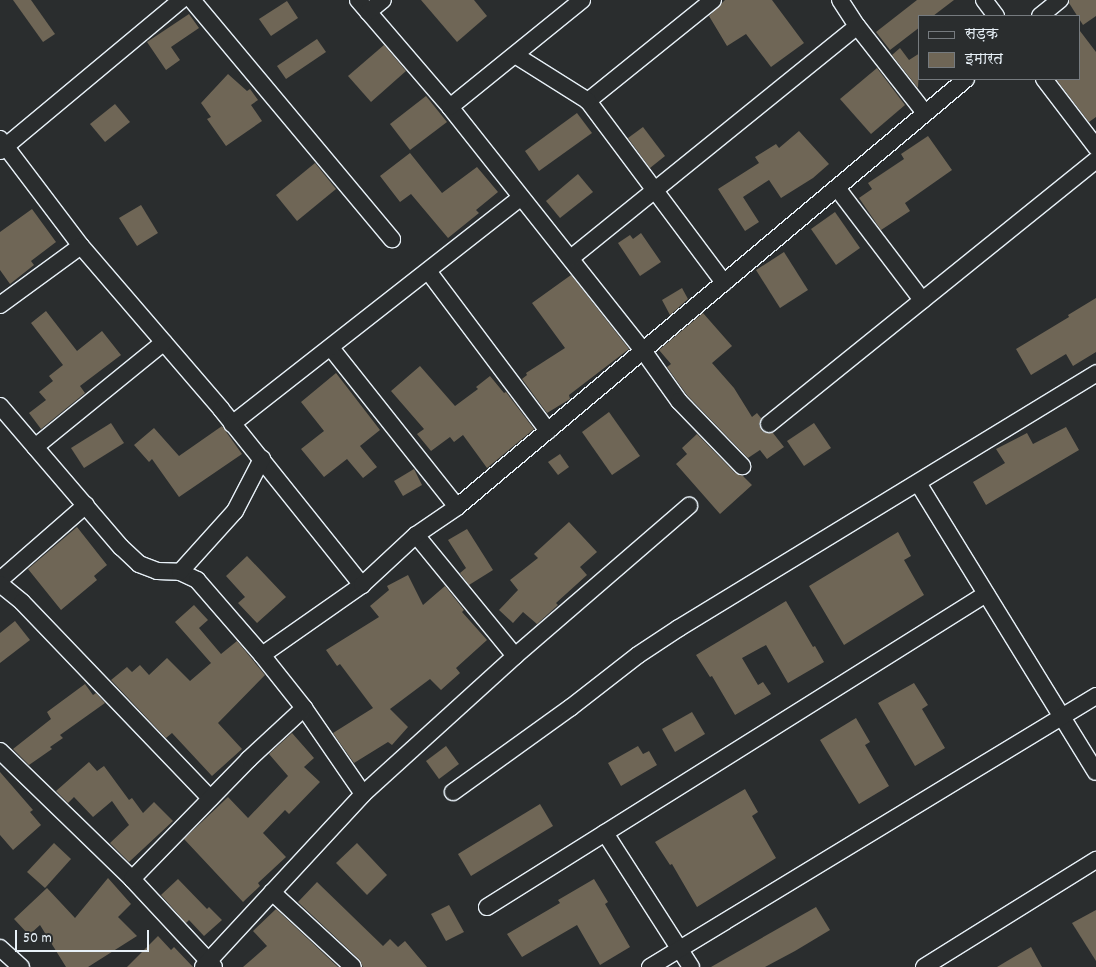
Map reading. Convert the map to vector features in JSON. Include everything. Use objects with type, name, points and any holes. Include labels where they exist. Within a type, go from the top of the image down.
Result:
[{"type":"street","points":[[181,0],[2,145],[81,246],[262,459],[362,585]]},
{"type":"street","points":[[192,0],[392,239]]},
{"type":"street","points":[[383,0],[363,6],[450,107],[571,258],[642,349],[679,401],[742,466]]},
{"type":"street","points":[[450,107],[582,0]]},
{"type":"street","points":[[588,101],[713,0]]},
{"type":"street","points":[[840,0],[857,26],[925,114]]},
{"type":"street","points":[[984,0],[995,15]]},
{"type":"street","points":[[1041,15],[1060,0]]},
{"type":"street","points":[[571,258],[857,26]]},
{"type":"street","points":[[514,55],[588,101],[724,283]]},
{"type":"street","points":[[262,655],[362,585],[416,535],[457,507],[642,349],[724,283],[965,80]]},
{"type":"street","points":[[1045,80],[1096,147]]},
{"type":"street","points":[[769,424],[1096,160]]},
{"type":"street","points":[[837,188],[922,300]]},
{"type":"street","points":[[232,424],[522,198]]},
{"type":"street","points":[[0,305],[81,246]]},
{"type":"street","points":[[428,271],[548,431]]},
{"type":"street","points":[[35,447],[164,342]]},
{"type":"street","points":[[331,348],[457,507]]},
{"type":"street","points":[[453,792],[570,708],[638,655],[1096,373]]},
{"type":"street","points":[[0,406],[121,547],[139,564],[157,571],[180,572],[197,580],[262,655],[304,708],[364,794]]},
{"type":"street","points":[[180,572],[235,511],[262,459]]},
{"type":"street","points":[[918,483],[1096,772]]},
{"type":"street","points":[[0,580],[86,505]]},
{"type":"street","points":[[0,751],[132,879],[208,965],[272,892],[364,794],[515,656],[689,506]]},
{"type":"street","points":[[416,535],[515,656]]},
{"type":"street","points":[[0,584],[22,602],[210,798]]},
{"type":"street","points":[[487,907],[986,594]]},
{"type":"street","points":[[650,967],[1096,696]]},
{"type":"street","points":[[132,879],[210,798],[304,708]]},
{"type":"street","points":[[605,833],[691,967]]},
{"type":"street","points":[[924,967],[1096,860]]},
{"type":"street","points":[[272,892],[353,967]]},
{"type":"street","points":[[0,948],[20,967]]},
{"type":"building","points":[[13,0],[31,0],[55,34],[43,42]]},
{"type":"building","points":[[421,0],[474,0],[487,16],[457,42]]},
{"type":"building","points":[[725,0],[772,0],[804,43],[771,67],[746,34],[727,46],[709,16]]},
{"type":"building","points":[[917,0],[954,0],[934,15],[918,15],[918,29],[890,50],[876,32]]},
{"type":"building","points":[[1070,0],[1096,0],[1096,16],[1083,25],[1081,15],[1077,15],[1069,3]]},
{"type":"building","points":[[287,1],[298,18],[271,36],[259,19]]},
{"type":"building","points":[[189,14],[199,28],[171,47],[180,60],[166,70],[147,42]]},
{"type":"building","points":[[1081,32],[1096,52],[1096,117],[1089,122],[1057,80],[1081,80]]},
{"type":"building","points":[[317,39],[326,52],[286,79],[277,66]]},
{"type":"building","points":[[384,45],[406,71],[371,102],[348,76]]},
{"type":"building","points":[[900,48],[909,60],[918,54],[918,88],[892,55]]},
{"type":"building","points":[[877,68],[905,105],[871,134],[840,99]]},
{"type":"building","points":[[228,74],[247,91],[250,89],[258,100],[251,105],[262,121],[226,146],[207,119],[211,117],[201,103]]},
{"type":"building","points":[[426,96],[447,122],[410,150],[390,124]]},
{"type":"building","points":[[115,104],[130,122],[105,142],[90,124]]},
{"type":"building","points":[[577,113],[592,133],[539,171],[525,151]]},
{"type":"building","points":[[643,127],[665,156],[650,168],[628,138]]},
{"type":"building","points":[[799,131],[829,164],[813,178],[781,198],[769,180],[743,197],[759,222],[745,231],[718,189],[759,163],[755,157],[776,144],[779,148]]},
{"type":"building","points":[[928,136],[952,170],[905,203],[910,211],[881,230],[859,198],[872,189],[868,183],[904,159],[901,154]]},
{"type":"building","points":[[410,153],[442,193],[477,167],[498,192],[476,210],[479,213],[448,238],[411,194],[400,202],[380,176]]},
{"type":"building","points":[[315,163],[336,189],[297,221],[276,195]]},
{"type":"building","points":[[578,174],[593,192],[560,218],[546,201]]},
{"type":"building","points":[[141,205],[158,233],[137,246],[119,218]]},
{"type":"building","points":[[32,209],[56,242],[31,261],[34,265],[10,284],[0,270],[0,232]]},
{"type":"building","points":[[835,212],[860,248],[836,265],[811,229]]},
{"type":"building","points":[[641,233],[661,262],[640,276],[618,243],[630,235],[633,239]]},
{"type":"building","points":[[784,252],[808,290],[780,308],[756,270]]},
{"type":"building","points":[[571,275],[629,349],[569,395],[570,399],[547,413],[522,379],[527,375],[526,373],[565,348],[532,303]]},
{"type":"building","points":[[682,288],[688,299],[670,315],[662,300]]},
{"type":"building","points":[[1096,298],[1096,352],[1073,366],[1066,354],[1031,375],[1016,349],[1069,317],[1068,315]]},
{"type":"building","points":[[46,311],[77,351],[102,331],[121,355],[80,386],[85,393],[41,429],[29,413],[46,400],[39,392],[53,381],[49,376],[63,365],[31,323]]},
{"type":"building","points":[[703,313],[732,346],[712,363],[734,388],[752,417],[757,413],[761,418],[759,425],[762,431],[773,433],[784,447],[767,459],[760,450],[748,458],[687,395],[667,367],[671,364],[659,350]]},
{"type":"building","points":[[420,366],[455,406],[478,389],[476,387],[490,376],[504,393],[506,392],[534,429],[487,468],[463,435],[454,442],[450,437],[431,451],[417,434],[424,429],[391,391]]},
{"type":"building","points":[[336,373],[380,430],[360,446],[377,467],[363,478],[347,459],[324,477],[301,449],[324,431],[301,402]]},
{"type":"building","points":[[609,412],[640,456],[612,475],[582,432]]},
{"type":"building","points":[[111,423],[124,443],[84,468],[71,448]]},
{"type":"building","points":[[814,423],[831,448],[804,466],[787,441]]},
{"type":"building","points":[[222,426],[242,454],[179,497],[152,459],[149,462],[134,445],[154,428],[179,456]]},
{"type":"building","points":[[1066,427],[1079,450],[986,505],[973,482],[1005,463],[996,449],[1027,433],[1033,444]]},
{"type":"building","points":[[697,434],[735,473],[743,476],[752,485],[720,514],[676,464],[687,454],[682,448]]},
{"type":"building","points":[[560,454],[569,467],[558,475],[548,462]]},
{"type":"building","points":[[414,469],[422,485],[403,496],[394,481]]},
{"type":"building","points":[[569,522],[597,552],[580,567],[587,575],[556,603],[558,605],[537,624],[523,612],[513,623],[499,610],[518,590],[510,580],[538,558],[534,554]]},
{"type":"building","points":[[77,527],[107,565],[94,576],[97,580],[61,610],[28,569]]},
{"type":"building","points":[[467,529],[493,570],[469,585],[460,573],[466,568],[448,540]]},
{"type":"building","points":[[898,532],[911,556],[904,560],[924,595],[844,645],[809,586]]},
{"type":"building","points":[[247,556],[286,597],[257,623],[238,603],[245,597],[226,576]]},
{"type":"building","points":[[408,575],[423,605],[445,586],[464,610],[462,612],[487,640],[456,668],[460,673],[441,690],[430,679],[390,709],[408,727],[392,745],[388,742],[354,763],[333,733],[373,708],[340,664],[337,666],[326,650],[379,617],[370,606],[389,590],[387,586]]},
{"type":"building","points":[[786,601],[824,662],[788,683],[766,645],[742,658],[758,685],[763,682],[771,694],[735,715],[712,676],[710,677],[696,655]]},
{"type":"building","points":[[194,605],[208,620],[199,628],[221,654],[237,641],[265,675],[218,723],[242,749],[212,776],[172,733],[166,738],[111,680],[127,667],[132,672],[140,665],[149,675],[167,658],[190,681],[211,663],[175,622]]},
{"type":"building","points":[[15,621],[30,640],[0,663],[0,633]]},
{"type":"building","points":[[914,683],[928,705],[922,709],[945,748],[915,766],[878,703]]},
{"type":"building","points":[[85,684],[93,695],[96,693],[105,703],[60,735],[63,738],[50,747],[52,749],[29,765],[13,749],[51,719],[47,712]]},
{"type":"building","points":[[692,712],[705,734],[675,752],[662,729]]},
{"type":"building","points":[[856,718],[870,742],[865,745],[889,786],[859,804],[820,740]]},
{"type":"building","points":[[292,733],[314,758],[304,767],[320,782],[289,814],[285,810],[263,833],[286,857],[258,883],[260,886],[243,902],[184,839],[228,797],[248,818],[288,776],[269,754]]},
{"type":"building","points":[[446,746],[459,764],[439,779],[426,761]]},
{"type":"building","points":[[638,746],[643,754],[649,751],[657,765],[621,786],[608,763]]},
{"type":"building","points":[[89,762],[97,771],[104,766],[129,800],[132,798],[143,813],[154,802],[173,821],[129,862],[110,843],[129,825],[112,801],[93,817],[74,797],[68,803],[56,791]]},
{"type":"building","points":[[0,772],[33,810],[30,812],[41,825],[13,850],[0,835]]},
{"type":"building","points":[[745,789],[758,812],[752,816],[776,858],[697,907],[672,864],[670,865],[655,842]]},
{"type":"building","points":[[540,804],[553,826],[471,876],[458,854]]},
{"type":"building","points":[[54,843],[71,859],[45,888],[27,872]]},
{"type":"building","points":[[357,843],[387,875],[367,895],[336,863]]},
{"type":"building","points":[[108,878],[131,904],[118,917],[137,936],[88,967],[66,967],[40,925],[29,935],[14,919],[47,888],[75,918]]},
{"type":"building","points":[[178,879],[207,909],[209,907],[222,920],[204,936],[189,920],[186,923],[161,895]]},
{"type":"building","points":[[594,879],[608,902],[605,904],[630,947],[600,965],[577,925],[522,957],[507,934],[560,903],[558,900]]},
{"type":"building","points":[[317,882],[383,946],[390,939],[398,947],[405,941],[427,967],[363,967],[360,960],[298,902]]},
{"type":"building","points":[[449,905],[464,932],[446,941],[431,914]]},
{"type":"building","points":[[816,907],[830,930],[795,951],[765,967],[711,967]]},
{"type":"building","points":[[276,909],[338,967],[243,967],[267,946],[253,931]]},
{"type":"building","points":[[1096,910],[1096,961],[1072,923]]},
{"type":"building","points":[[158,936],[171,950],[174,947],[193,967],[127,967]]},
{"type":"building","points":[[1031,947],[1042,967],[997,967],[1019,954]]}]
